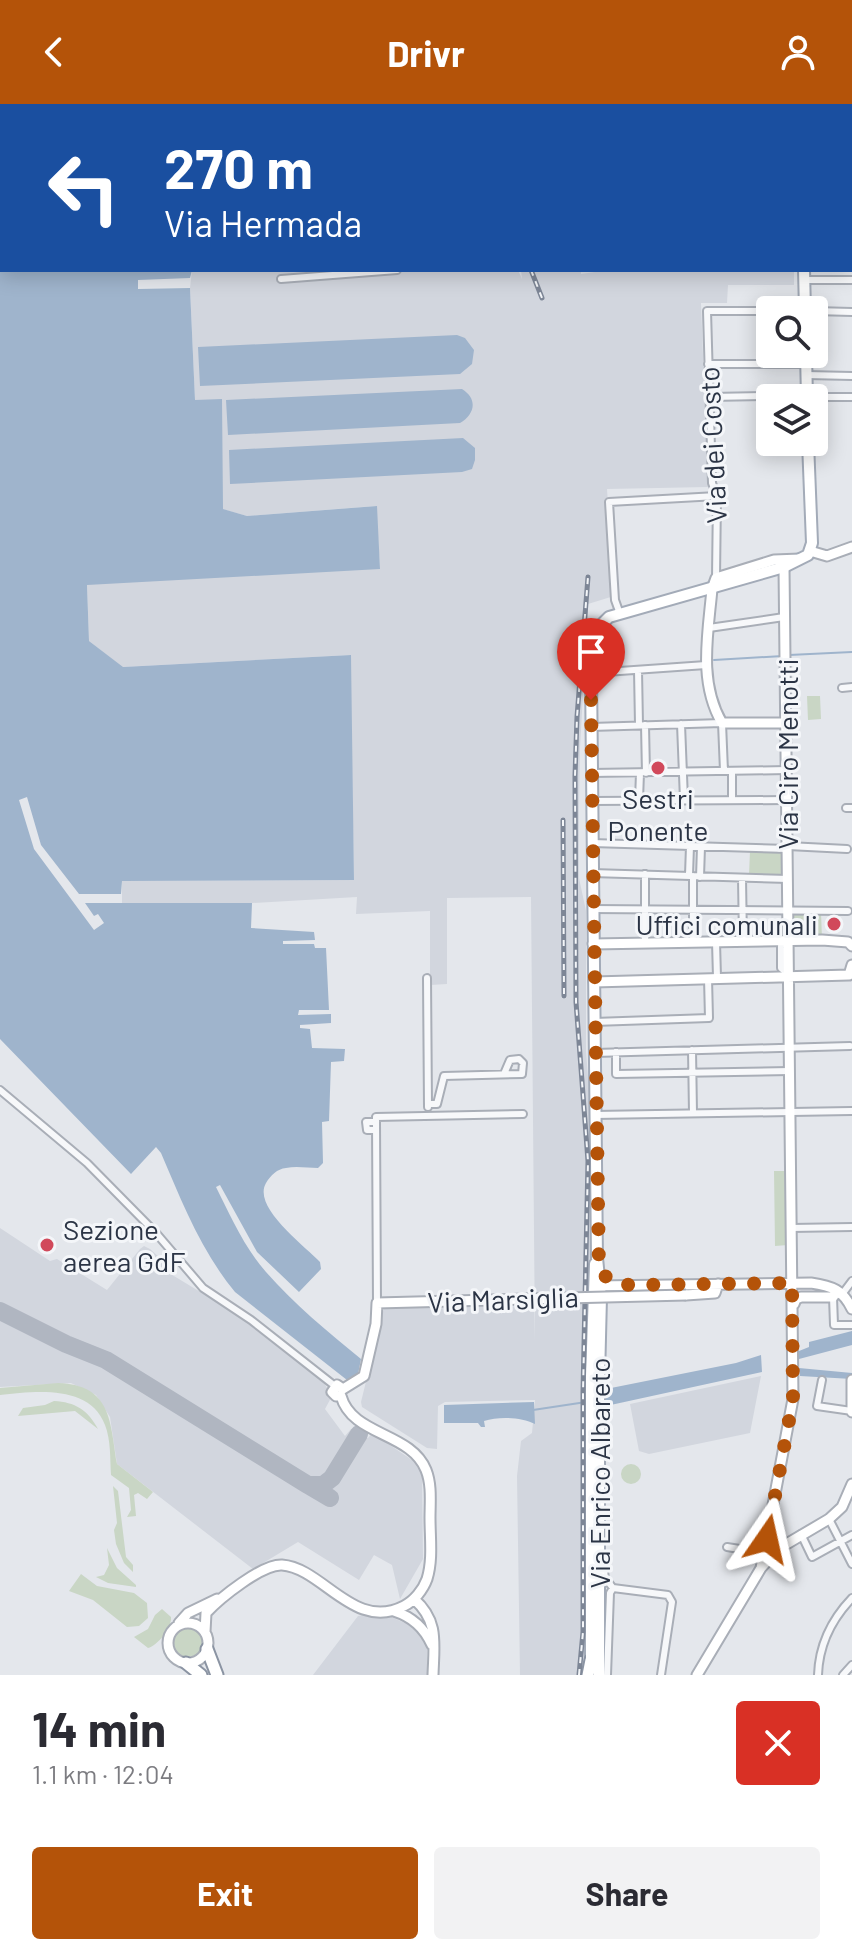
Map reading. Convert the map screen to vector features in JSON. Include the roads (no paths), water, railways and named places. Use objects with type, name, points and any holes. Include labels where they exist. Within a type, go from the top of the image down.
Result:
[{"type":"highway","points":[[207,1649],[217,1675]]},
{"type":"highway","points":[[590,1675],[591,1660]]},
{"type":"highway","points":[[186,1663],[201,1675]]},
{"type":"main road","points":[[804,275],[805,296]]},
{"type":"main road","points":[[620,614],[714,584],[784,567],[807,555],[808,456]]},
{"type":"main road","name":"Via Enrico Albareto","points":[[599,1675],[591,673],[595,631],[604,620],[620,614]]},
{"type":"main road","name":"Via Enrico Albareto","points":[[591,1660],[596,1285]]},
{"type":"street","points":[[281,279],[371,272]]},
{"type":"street","points":[[804,275],[852,280]]},
{"type":"street","name":"Via dei Costo","points":[[714,584],[717,496],[712,483],[707,311],[756,311]]},
{"type":"street","points":[[828,311],[852,312]]},
{"type":"street","points":[[708,364],[756,364]]},
{"type":"street","points":[[821,368],[852,376]]},
{"type":"street","points":[[710,397],[756,397]]},
{"type":"street","points":[[828,397],[852,397]]},
{"type":"street","points":[[620,614],[615,600],[609,502],[717,496]]},
{"type":"street","points":[[732,800],[722,723],[714,709],[706,665],[714,584],[774,560],[807,555],[827,556],[852,547]]},
{"type":"street","name":"Via Ciro Menotti","points":[[772,1552],[768,1533],[793,1399],[784,567]]},
{"type":"street","points":[[709,628],[785,617]]},
{"type":"street","points":[[591,673],[706,665]]},
{"type":"street","points":[[638,670],[643,773],[639,800]]},
{"type":"street","points":[[842,688],[852,687]]},
{"type":"street","points":[[591,727],[787,723]]},
{"type":"street","points":[[681,724],[684,800]]},
{"type":"street","points":[[592,773],[787,770]]},
{"type":"street","points":[[591,801],[787,800]]},
{"type":"street","points":[[592,843],[847,849]]},
{"type":"street","points":[[690,846],[694,876],[693,942]]},
{"type":"street","points":[[694,876],[701,847]]},
{"type":"street","points":[[592,873],[788,879]]},
{"type":"street","points":[[645,874],[645,943]]},
{"type":"street","points":[[742,878],[743,941]]},
{"type":"street","points":[[592,909],[848,911]]},
{"type":"street","points":[[593,944],[789,940],[850,944]]},
{"type":"street","points":[[594,1022],[709,1018],[716,942]]},
{"type":"street","points":[[594,982],[850,970]]},
{"type":"street","points":[[427,978],[428,1115]]},
{"type":"street","points":[[595,1053],[850,1046]]},
{"type":"street","points":[[692,1050],[693,1113]]},
{"type":"street","points":[[616,1052],[616,1074],[790,1071]]},
{"type":"street","points":[[428,1104],[437,1104],[444,1076],[522,1074],[523,1063],[510,1060],[504,1074]]},
{"type":"street","points":[[0,1090],[87,1163],[156,1233],[203,1288],[251,1320],[341,1390],[345,1407],[353,1416],[406,1447],[425,1467],[430,1483],[430,1564],[424,1586],[414,1599],[392,1611],[378,1613],[366,1610],[293,1567],[281,1565],[266,1570],[188,1613],[173,1629],[168,1640],[174,1657],[186,1663],[199,1660],[207,1649],[206,1613],[220,1598]]},
{"type":"street","points":[[595,1115],[851,1111]]},
{"type":"street","points":[[341,1390],[363,1378],[376,1324],[376,1117],[523,1114]]},
{"type":"street","points":[[791,1228],[852,1227]]},
{"type":"street","points":[[596,1272],[615,1284]]},
{"type":"street","points":[[852,1281],[838,1295],[834,1325],[852,1325]]},
{"type":"street","name":"Via Marsiglia","points":[[377,1303],[686,1295],[715,1293],[718,1284]]},
{"type":"street","points":[[596,1285],[823,1285],[852,1309]]},
{"type":"street","points":[[793,1331],[796,1299],[838,1295]]},
{"type":"street","points":[[822,1380],[817,1406],[852,1412],[852,1380]]},
{"type":"street","points":[[697,1675],[772,1552],[829,1519],[842,1507],[852,1487]]},
{"type":"street","points":[[829,1519],[852,1564]]},
{"type":"street","points":[[801,1534],[812,1557],[852,1535]]},
{"type":"street","points":[[727,1547],[772,1552]]},
{"type":"street","points":[[599,1559],[604,1565],[608,1585],[613,1588],[668,1595],[672,1602],[661,1675]]},
{"type":"street","points":[[607,1675],[610,1593],[613,1588]]},
{"type":"street","points":[[818,1675],[821,1646],[838,1613],[852,1598]]},
{"type":"street","points":[[414,1599],[427,1610],[430,1617],[433,1675]]},
{"type":"street","points":[[392,1611],[405,1615],[424,1631],[434,1648]]},
{"type":"street","points":[[424,1631],[430,1617]]},
{"type":"street","points":[[173,1629],[187,1623],[197,1625],[205,1632]]},
{"type":"street","points":[[843,1675],[852,1665]]},
{"type":"water","points":[[0,272],[192,272],[190,278],[138,280],[138,289],[190,288],[195,400],[222,399],[223,509],[247,516],[377,506],[380,569],[87,585],[89,641],[123,667],[351,655],[354,880],[122,881],[121,894],[79,894],[41,845],[27,797],[19,800],[34,849],[94,930],[104,923],[98,914],[94,916],[85,903],[252,903],[251,928],[314,932],[315,940],[283,941],[283,944],[314,944],[315,948],[326,948],[329,1010],[299,1010],[298,1015],[331,1014],[331,1023],[300,1025],[300,1028],[310,1029],[312,1048],[345,1049],[344,1061],[331,1062],[329,1121],[322,1122],[323,1163],[318,1168],[294,1167],[274,1173],[266,1183],[264,1193],[273,1214],[320,1262],[321,1269],[299,1292],[257,1252],[220,1185],[216,1187],[244,1242],[258,1262],[300,1306],[361,1359],[358,1374],[347,1380],[235,1292],[202,1243],[156,1147],[131,1174],[0,1039]]},
{"type":"water","points":[[457,335],[465,338],[474,350],[472,364],[460,374],[200,386],[198,347]]},
{"type":"water","points":[[462,389],[471,397],[473,406],[460,423],[228,435],[226,400]]},
{"type":"water","points":[[463,438],[475,448],[475,460],[472,469],[462,472],[230,484],[229,450]]},
{"type":"water","points":[[852,1331],[852,1345],[799,1359],[799,1351],[809,1347],[809,1342]]},
{"type":"water","points":[[761,1355],[762,1372],[606,1406],[606,1389],[736,1363]]},
{"type":"water","points":[[799,1368],[852,1373],[852,1379],[800,1376]]},
{"type":"water","points":[[534,1402],[535,1424],[503,1418],[484,1421],[485,1427],[478,1423],[444,1423],[444,1405]]},
{"type":"waterway","points":[[789,655],[852,652]]},
{"type":"waterway","points":[[714,660],[783,656]]},
{"type":"waterway","points":[[533,1410],[586,1402]]},
{"type":"railway","points":[[532,272],[542,298]]},
{"type":"railway","points":[[579,1675],[583,1632],[583,1392],[588,1161],[576,1002],[575,776],[588,577]]},
{"type":"railway","points":[[563,820],[564,996]]},
{"type":"place","name":"Sestri Ponente","points":[[658,768]]},
{"type":"place","name":"Uffici comunali","points":[[834,924]]},
{"type":"place","name":"Sezione aerea GdF","points":[[47,1245]]}]
